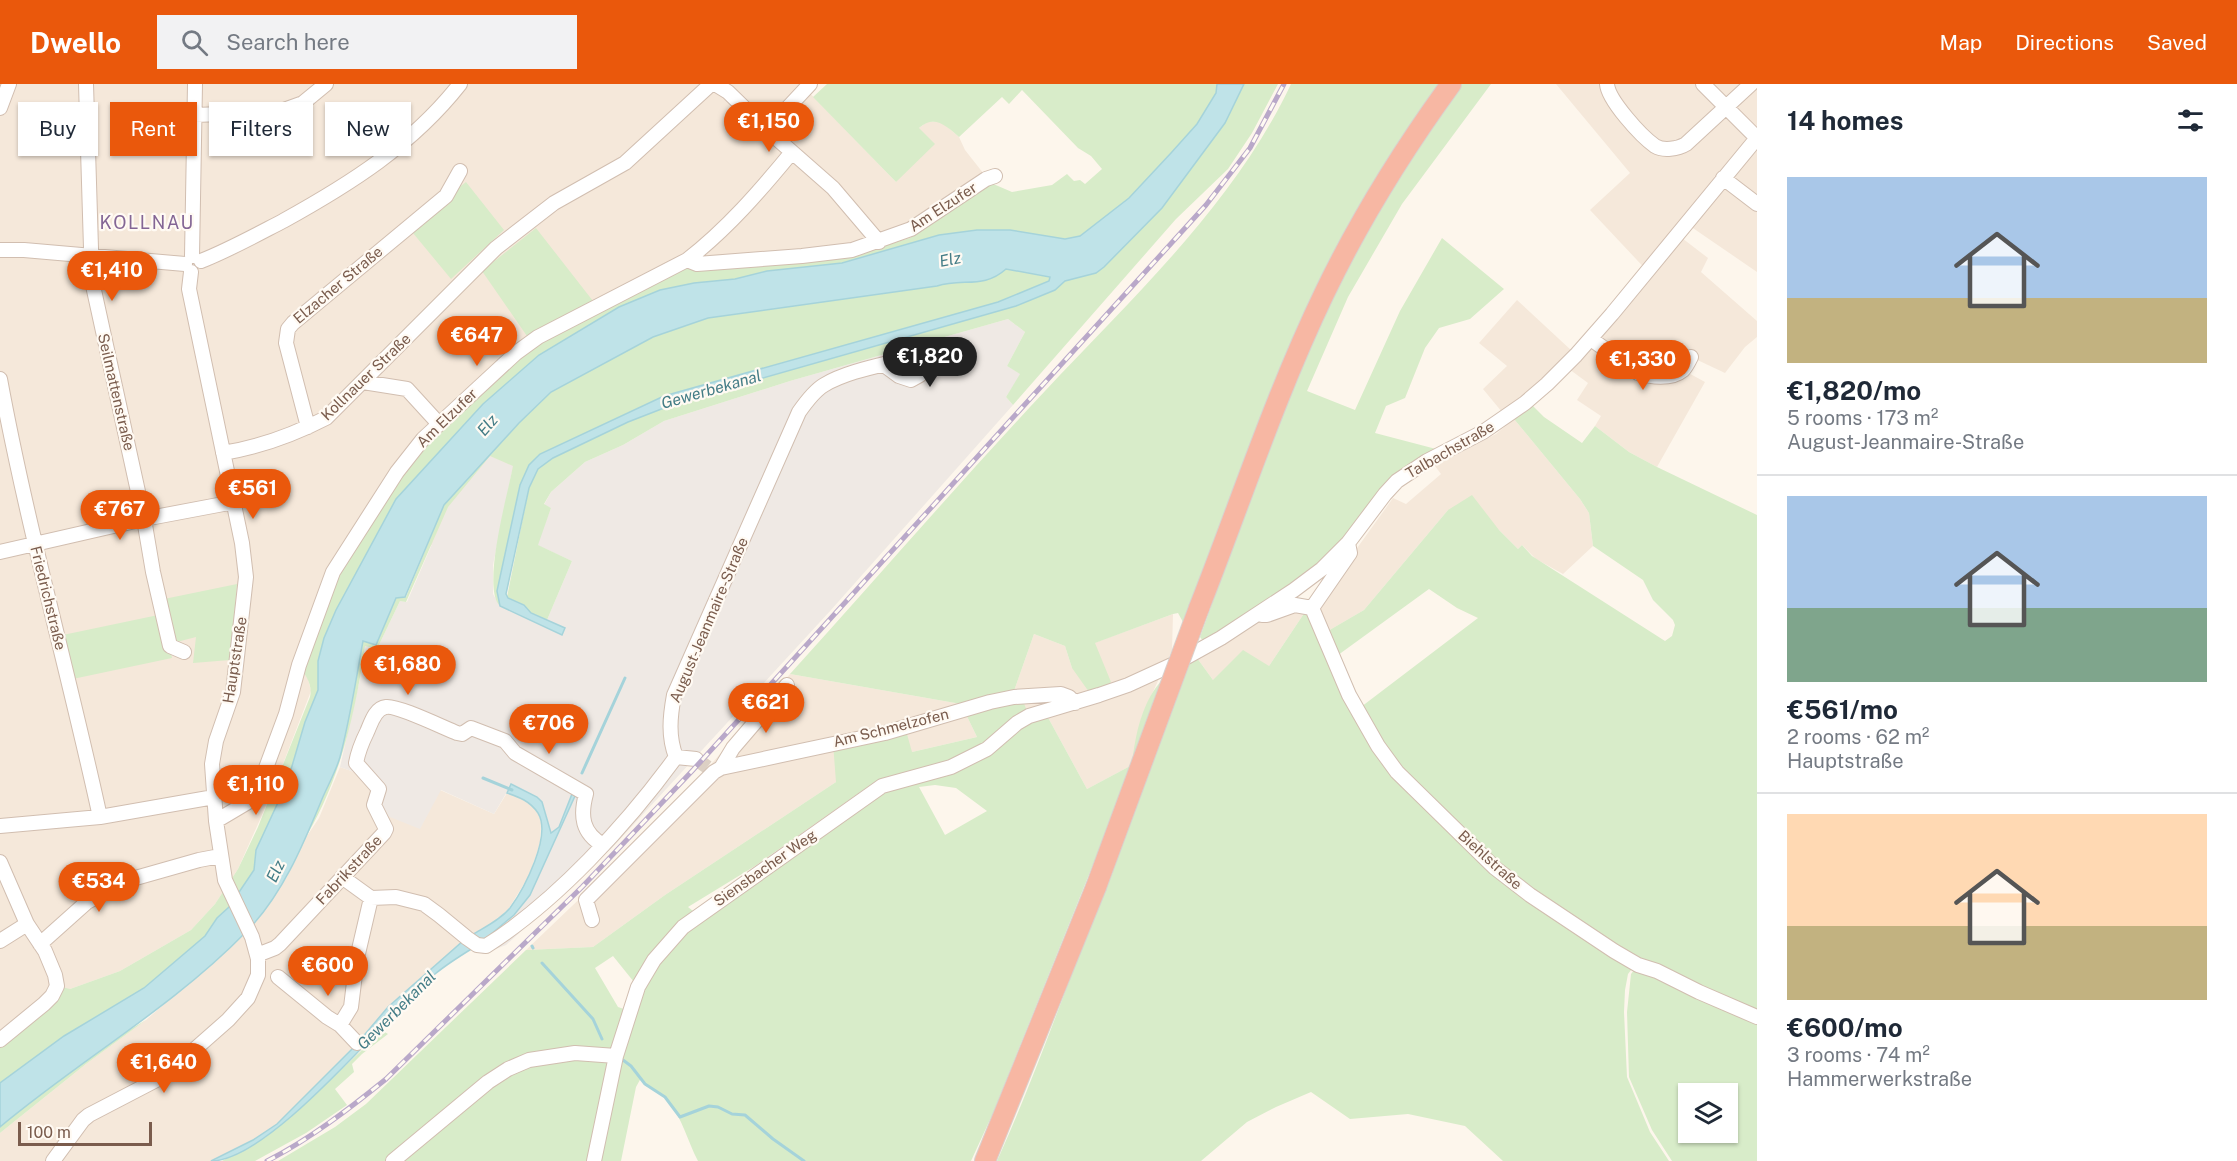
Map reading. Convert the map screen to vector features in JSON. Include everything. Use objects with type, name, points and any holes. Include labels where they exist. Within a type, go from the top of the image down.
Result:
[{"type":"highway","points":[[985,1161],[1095,887],[1256,457],[1324,293],[1398,162],[1451,84]]},
{"type":"street","points":[[0,108],[9,84]]},
{"type":"street","name":"Seilmattenstraße","points":[[86,84],[94,292],[170,646],[184,652]]},
{"type":"street","name":"Hauptstraße","points":[[195,84],[195,102]]},
{"type":"street","points":[[0,250],[192,264],[239,244],[304,209],[372,168],[422,126],[460,84]]},
{"type":"street","points":[[713,84],[728,92],[833,188],[879,242]]},
{"type":"street","name":"Kollnauer Straße","points":[[224,453],[248,449],[294,435],[326,418],[496,248],[554,203],[625,163],[713,84]]},
{"type":"street","points":[[767,130],[810,84]]},
{"type":"street","points":[[1607,84],[1609,96],[1618,110],[1656,147],[1667,149],[1686,144],[1751,84]]},
{"type":"street","points":[[1703,84],[1757,138]]},
{"type":"street","points":[[197,115],[278,111],[303,104],[318,87]]},
{"type":"street","name":"Talbachstraße","points":[[1075,703],[1128,685],[1176,663],[1221,638],[1322,569],[1348,543],[1385,494],[1397,482],[1426,461],[1483,432],[1547,384],[1590,339],[1757,138]]},
{"type":"street","points":[[687,260],[757,196],[792,152]]},
{"type":"street","name":"Hauptstraße","points":[[52,1161],[89,1115],[162,1077],[228,1020],[248,998],[258,975],[257,954],[225,880],[220,856],[214,797],[212,764],[216,741],[233,692],[246,576],[234,502],[189,289],[192,264],[194,156]]},
{"type":"street","name":"Elzacher Straße","points":[[308,428],[286,343],[288,329],[298,318],[446,196],[460,171]]},
{"type":"street","name":"Am Elzufer","points":[[216,821],[248,802],[263,776],[286,714],[299,665],[333,572],[397,472],[423,439],[516,353],[538,337],[687,260],[697,264],[852,250],[911,229],[980,183],[995,176]]},
{"type":"street","points":[[1723,178],[1755,198]]},
{"type":"street","points":[[1590,339],[1638,373],[1646,376],[1676,374],[1683,370],[1691,357]]},
{"type":"street","name":"August-Jeanmaire-Straße","points":[[676,757],[671,745],[669,727],[674,694],[799,412],[812,395],[824,385],[884,365]]},
{"type":"street","name":"Friedrichstraße","points":[[0,379],[5,440],[34,544],[100,817]]},
{"type":"street","points":[[363,382],[407,389],[439,424]]},
{"type":"street","points":[[0,552],[144,519],[234,502]]},
{"type":"street","points":[[1256,614],[1267,615],[1295,605],[1312,608],[1350,553],[1348,543]]},
{"type":"street","name":"Biehlstraße","points":[[1312,608],[1349,695],[1378,746],[1397,772],[1495,868],[1530,895],[1638,965],[1657,971],[1757,1017]]},
{"type":"street","name":"Am Schmelzofen","points":[[721,768],[733,748],[787,685]]},
{"type":"street","name":"Am Schmelzofen","points":[[592,920],[586,900],[714,772],[721,768],[885,733],[1014,697],[1051,694],[1070,697],[1075,703]]},
{"type":"street","name":"Siensbacher Weg","points":[[594,1161],[616,1056],[638,987],[654,960],[670,940],[698,915],[882,786],[958,764],[987,749],[1017,723],[1029,716],[1075,703]]},
{"type":"street","name":"Fabrikstraße","points":[[257,954],[280,944],[386,829],[374,805],[379,789],[356,763],[357,753],[373,719],[379,710],[386,707],[397,708],[457,733],[462,734],[471,728],[505,741],[514,753],[586,794],[581,811],[583,819],[591,839],[603,845]]},
{"type":"street","points":[[342,878],[371,898],[396,897],[424,904],[472,942],[486,946],[544,901],[603,845],[652,789],[676,757],[696,759]]},
{"type":"street","points":[[0,826],[100,817],[214,797]]},
{"type":"street","points":[[40,944],[87,902],[125,881],[220,856]]},
{"type":"street","points":[[0,862],[27,924],[55,975],[57,986],[52,996],[44,1004],[0,1040]]},
{"type":"street","points":[[340,1025],[351,1007],[357,958],[371,898]]},
{"type":"street","points":[[0,941],[27,924]]},
{"type":"street","points":[[278,977],[340,1025],[357,1043]]},
{"type":"street","points":[[393,1161],[508,1069],[529,1060],[575,1053],[616,1056]]},
{"type":"shaded area","points":[[0,84],[801,84],[896,182],[919,128],[927,122],[942,122],[959,137],[965,150],[991,183],[910,238],[877,248],[746,261],[299,665],[308,679],[311,691],[273,790],[238,869],[215,904],[191,930],[120,971],[70,989],[0,1040]]},
{"type":"shaded area","points":[[1556,84],[1757,84],[1757,272],[1687,224],[1678,235],[1708,258],[1701,272],[1757,321],[1757,337],[1745,347],[1725,373],[1691,357],[1683,370],[1705,382],[1657,467],[1629,452],[1595,426],[1601,416],[1577,400],[1588,383],[1569,369],[1606,332],[1652,276],[1590,210],[1630,173]]},
{"type":"shaded area","points":[[1517,300],[1572,351],[1544,378],[1502,412],[1483,389],[1507,366],[1479,343]]},
{"type":"shaded area","points":[[1008,319],[1025,332],[1007,366],[1021,374],[1006,397],[1013,405],[831,610],[611,849],[506,945],[483,954],[473,948],[507,922],[530,895],[575,796],[572,794],[559,827],[551,833],[544,807],[511,785],[494,814],[441,790],[420,829],[380,813],[371,778],[340,767],[360,679],[365,645],[377,649],[400,601],[407,602],[448,507],[490,456],[513,466],[493,565],[493,594],[500,606],[563,630],[564,628],[547,620],[572,561],[537,545],[551,508],[544,505],[551,492],[585,462],[623,445],[664,421],[790,381]]},
{"type":"shaded area","points":[[1514,419],[1589,513],[1593,546],[1563,574],[1536,559],[1522,545],[1518,549],[1499,530],[1448,510],[1364,610],[1328,631],[1318,607],[1327,590],[1393,498],[1406,504],[1441,474],[1435,466],[1496,434]]},
{"type":"shaded area","points":[[1298,611],[1305,612],[1269,666],[1213,680],[1197,658],[1254,623]]},
{"type":"shaded area","points":[[1173,614],[1172,650],[1142,716],[1132,765],[1087,789],[1045,712],[1029,716],[1014,691],[1034,634],[1065,646],[1072,668],[1094,643]]},
{"type":"shaded area","points":[[790,674],[961,704],[977,737],[912,752],[836,782],[665,895],[593,947],[526,950],[617,863],[699,778]]},
{"type":"shaded area","points":[[340,767],[371,778],[420,828],[440,790],[494,814],[507,793],[522,798],[532,806],[539,814],[541,823],[540,843],[529,876],[509,908],[497,920],[472,935],[428,971],[388,1007],[357,1043],[277,1124],[253,1140],[211,1161],[0,1161],[0,1133],[86,1064],[146,1020],[248,931],[287,877],[301,845],[319,818]]},
{"type":"green space","points":[[827,84],[1217,84],[1216,93],[1197,124],[1171,153],[1129,198],[1080,236],[1064,239],[1010,230],[939,235],[842,263],[767,271],[735,279],[694,283],[660,290],[483,404],[396,499],[336,610],[324,638],[318,661],[318,690],[305,722],[287,783],[256,850],[254,870],[229,907],[217,918],[205,936],[144,988],[64,1036],[0,1083],[0,1040],[57,986],[70,989],[120,971],[191,930],[215,904],[238,869],[258,827],[310,697],[309,684],[299,665],[321,601],[397,472],[516,353],[687,260],[877,248],[910,238],[991,183],[1012,192],[1052,185],[1067,174],[1074,181],[1080,180],[1085,184],[1102,169],[1091,156],[1078,148],[1022,90],[1009,104],[1002,97],[959,137],[940,123],[930,122],[919,128],[935,144],[896,182],[813,97]]},
{"type":"green space","points":[[1244,84],[1278,84],[1252,133],[1228,169],[1176,219],[1013,405],[1006,397],[1020,374],[1007,366],[1025,332],[1008,319],[790,381],[664,421],[623,445],[585,462],[551,492],[544,504],[551,508],[538,545],[572,561],[547,620],[531,613],[524,605],[507,597],[529,488],[538,469],[553,458],[628,422],[682,401],[1016,306],[1055,290],[1065,281],[1096,273],[1162,208],[1225,123]]},
{"type":"green space","points":[[1291,84],[1442,84],[1253,439],[1183,622],[1178,613],[1173,614],[1095,643],[1111,682],[1105,687],[1089,692],[1072,668],[1065,646],[1034,634],[1014,691],[1021,696],[1029,716],[1045,712],[1087,789],[1132,765],[1135,742],[1145,708],[1156,687],[1175,669],[1197,658],[1213,680],[1243,650],[1269,666],[1305,612],[1309,611],[1321,635],[1364,610],[1448,510],[1472,495],[1499,530],[1518,549],[1522,545],[1532,556],[1665,641],[1672,636],[1675,625],[1673,620],[1653,600],[1643,580],[1593,546],[1589,513],[1514,419],[1530,403],[1544,417],[1582,443],[1595,426],[1629,452],[1757,515],[1757,1014],[1638,961],[1628,974],[1624,1012],[1627,1077],[1650,1132],[1669,1161],[1503,1161],[1465,1126],[1408,1114],[1350,1119],[1311,1092],[1247,1122],[1201,1161],[997,1161],[1028,1089],[1113,872],[1094,862],[993,1113],[971,1161],[698,1161],[672,1107],[664,1097],[641,1078],[636,1087],[621,1161],[278,1161],[335,1127],[366,1104],[526,950],[593,947],[665,895],[836,782],[833,743],[905,727],[912,752],[977,737],[961,704],[790,674],[948,497],[1180,246],[1241,169],[1268,127]],"holes":[[[1429,589],[1457,608],[1478,618],[1357,710],[1334,658]],[[876,781],[889,783],[698,915],[688,907],[755,866]],[[935,785],[956,788],[987,811],[945,835],[919,787]],[[613,956],[638,987],[630,1011],[618,1007],[595,968]]]},
{"type":"green space","points":[[1460,84],[1491,84],[1402,204],[1348,297],[1307,391],[1355,410],[1400,311],[1442,238],[1504,289],[1470,319],[1439,328],[1425,348],[1405,398],[1386,406],[1375,433],[1436,449],[1392,478],[1335,549],[1312,572],[1203,641],[1200,637],[1304,356],[1351,260],[1400,173]]},
{"type":"green space","points":[[466,182],[504,230],[451,279],[408,227]]},
{"type":"green space","points":[[536,228],[593,301],[529,339],[482,271]]},
{"type":"green space","points":[[1006,269],[1051,276],[1050,281],[998,302],[664,396],[540,454],[520,485],[497,591],[500,606],[495,596],[494,561],[513,466],[490,456],[448,507],[406,602],[400,601],[377,649],[365,646],[344,749],[326,798],[301,845],[339,759],[363,641],[376,645],[396,598],[406,597],[444,505],[519,423],[551,392],[653,337],[708,318],[937,286],[949,282],[966,283]]},
{"type":"green space","points":[[237,584],[230,660],[193,663],[196,637],[173,643],[164,599]]},
{"type":"green space","points":[[163,614],[172,658],[68,680],[58,636]]},
{"type":"green space","points":[[1638,965],[1757,1021],[1757,1161],[1672,1161],[1652,1130],[1629,1077],[1627,1012],[1631,974]]},
{"type":"green space","points":[[146,1020],[86,1064],[0,1133],[0,1127],[53,1084],[89,1057]]},
{"type":"green space","points":[[380,1029],[388,1034],[352,1064],[354,1072],[335,1089],[347,1105],[306,1133],[255,1161],[222,1161],[266,1137],[296,1112],[361,1051]]},
{"type":"water","name":"Elz","points":[[1217,84],[1244,84],[1225,123],[1162,208],[1096,273],[1065,281],[1055,290],[1016,306],[682,401],[628,422],[553,458],[538,469],[529,488],[506,594],[508,598],[524,605],[531,613],[565,628],[562,635],[500,606],[497,591],[520,485],[529,465],[540,454],[664,396],[998,302],[1049,281],[1050,277],[1006,269],[990,279],[981,281],[708,318],[653,337],[551,392],[519,423],[444,505],[405,597],[396,598],[376,645],[363,641],[350,714],[338,762],[299,852],[281,886],[259,918],[188,985],[0,1127],[0,1083],[64,1036],[144,988],[205,936],[217,918],[229,907],[254,870],[256,850],[287,783],[305,722],[318,690],[318,661],[324,638],[336,610],[396,499],[483,404],[539,355],[619,307],[660,290],[694,283],[735,279],[767,271],[842,263],[939,235],[977,230],[1010,230],[1065,239],[1080,236],[1129,198],[1171,153],[1197,124],[1216,93]]},
{"type":"water","points":[[511,784],[537,797],[542,802],[551,833],[559,827],[572,794],[575,796],[530,895],[514,915],[484,940],[472,935],[497,920],[510,908],[529,876],[542,835],[541,823],[535,809],[528,802],[507,793]]},
{"type":"water","points":[[463,941],[473,948],[435,974],[296,1113],[265,1138],[236,1155],[211,1161],[253,1140],[277,1124],[355,1046],[388,1007]]},
{"type":"waterway","name":"Gewerbekanal","points":[[582,773],[625,678]]},
{"type":"waterway","name":"Gewerbekanal","points":[[483,778],[512,790]]},
{"type":"waterway","points":[[542,963],[593,1019],[602,1039]]},
{"type":"waterway","points":[[623,1060],[631,1066],[645,1084],[665,1097],[680,1117],[709,1106],[718,1107],[732,1114],[745,1115],[804,1161]]},
{"type":"tunnel","points":[[696,759],[714,772]]},
{"type":"railway","points":[[267,1161],[329,1123],[386,1079],[582,887],[693,770],[1206,205],[1250,148],[1284,84]]},
{"type":"district","name":"KOLLNAU","points":[[147,223]]}]
